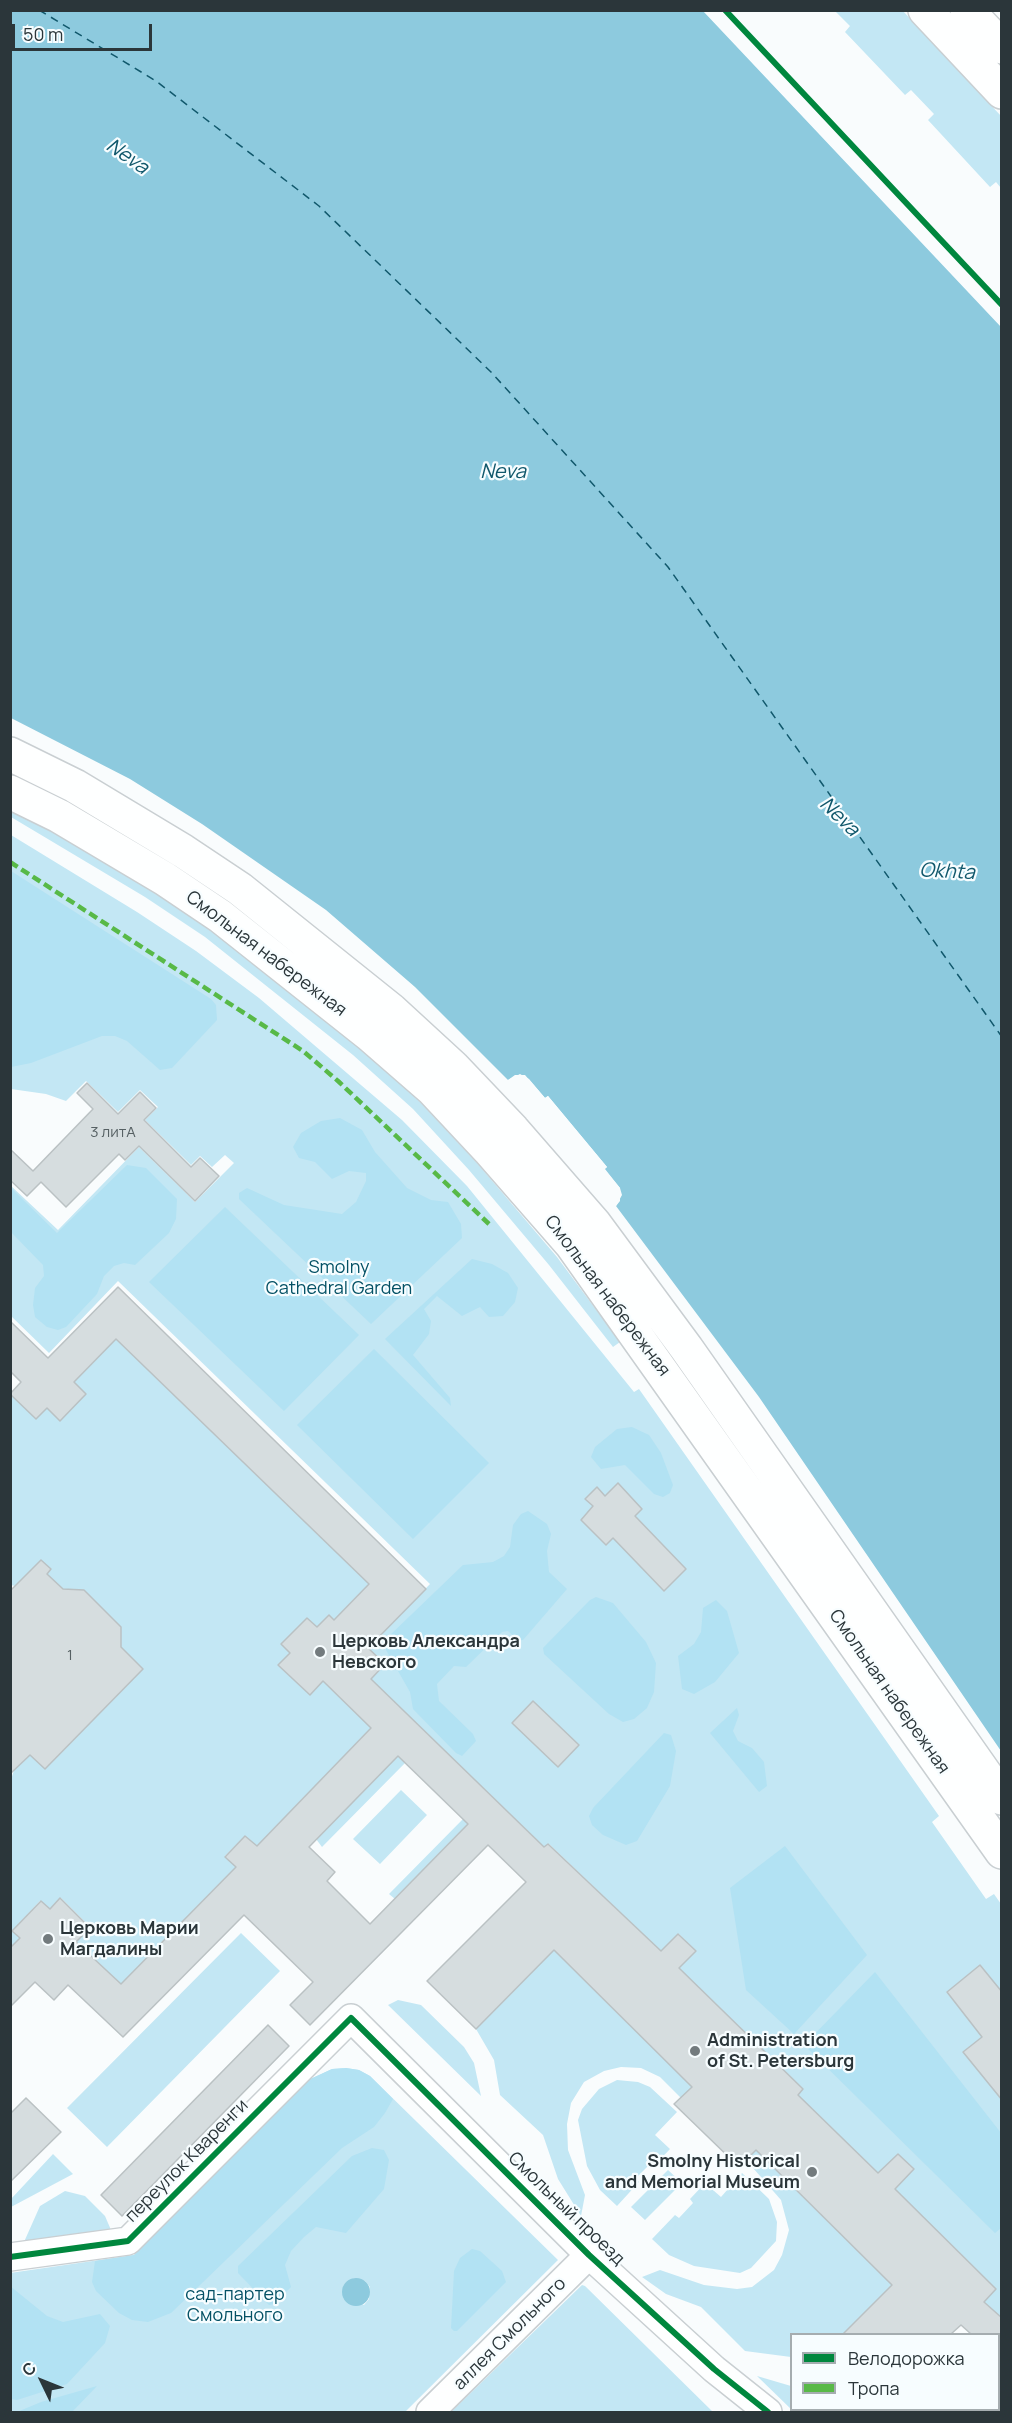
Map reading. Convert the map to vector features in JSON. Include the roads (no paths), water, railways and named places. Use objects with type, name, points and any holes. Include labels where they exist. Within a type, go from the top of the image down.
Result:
[{"type":"main road","points":[[925,10],[1002,92]]},
{"type":"main road","points":[[967,10],[1002,47]]},
{"type":"main road","name":"Смольная набережная","points":[[10,754],[85,792],[183,851],[240,890],[391,1010],[453,1067],[498,1114],[594,1223],[616,1252],[1002,1798]]},
{"type":"main road","name":"Смольная набережная","points":[[10,792],[79,828],[220,916],[370,1035],[432,1089],[572,1245],[1002,1851]]},
{"type":"street","name":"Смольный проезд","points":[[351,2018],[589,2254],[714,2369],[768,2412]]},
{"type":"street","name":"переулок Кваренги","points":[[10,2257],[128,2241],[351,2018]]},
{"type":"street","name":"аллея Смольного","points":[[430,2412],[589,2254]]},
{"type":"water","name":"Neva","points":[[10,11],[703,11],[1001,327],[1001,1751],[759,1397],[616,1206],[620,1201],[620,1188],[604,1169],[607,1167],[548,1096],[545,1098],[525,1075],[515,1075],[508,1080],[415,987],[326,910],[202,824],[130,779],[11,718]]},
{"type":"water","points":[[356,2278],[366,2282],[370,2292],[366,2302],[356,2306],[346,2302],[342,2292],[346,2282]]},
{"type":"place","name":"Церковь Александра Невского","points":[[320,1652]]},
{"type":"place","name":"Церковь Марии Магдалины","points":[[48,1939]]},
{"type":"place","name":"Administration of St. Petersburg","points":[[695,2051]]},
{"type":"place","name":"Smolny Historical and Memorial Museum","points":[[812,2172]]},
{"type":"water label","name":"Okhta","points":[[947,872]]},
{"type":"park label","name":"Smolny Cathedral Garden","points":[[339,1278]]},
{"type":"park label","name":"сад-партер Смольного","points":[[235,2305]]}]
